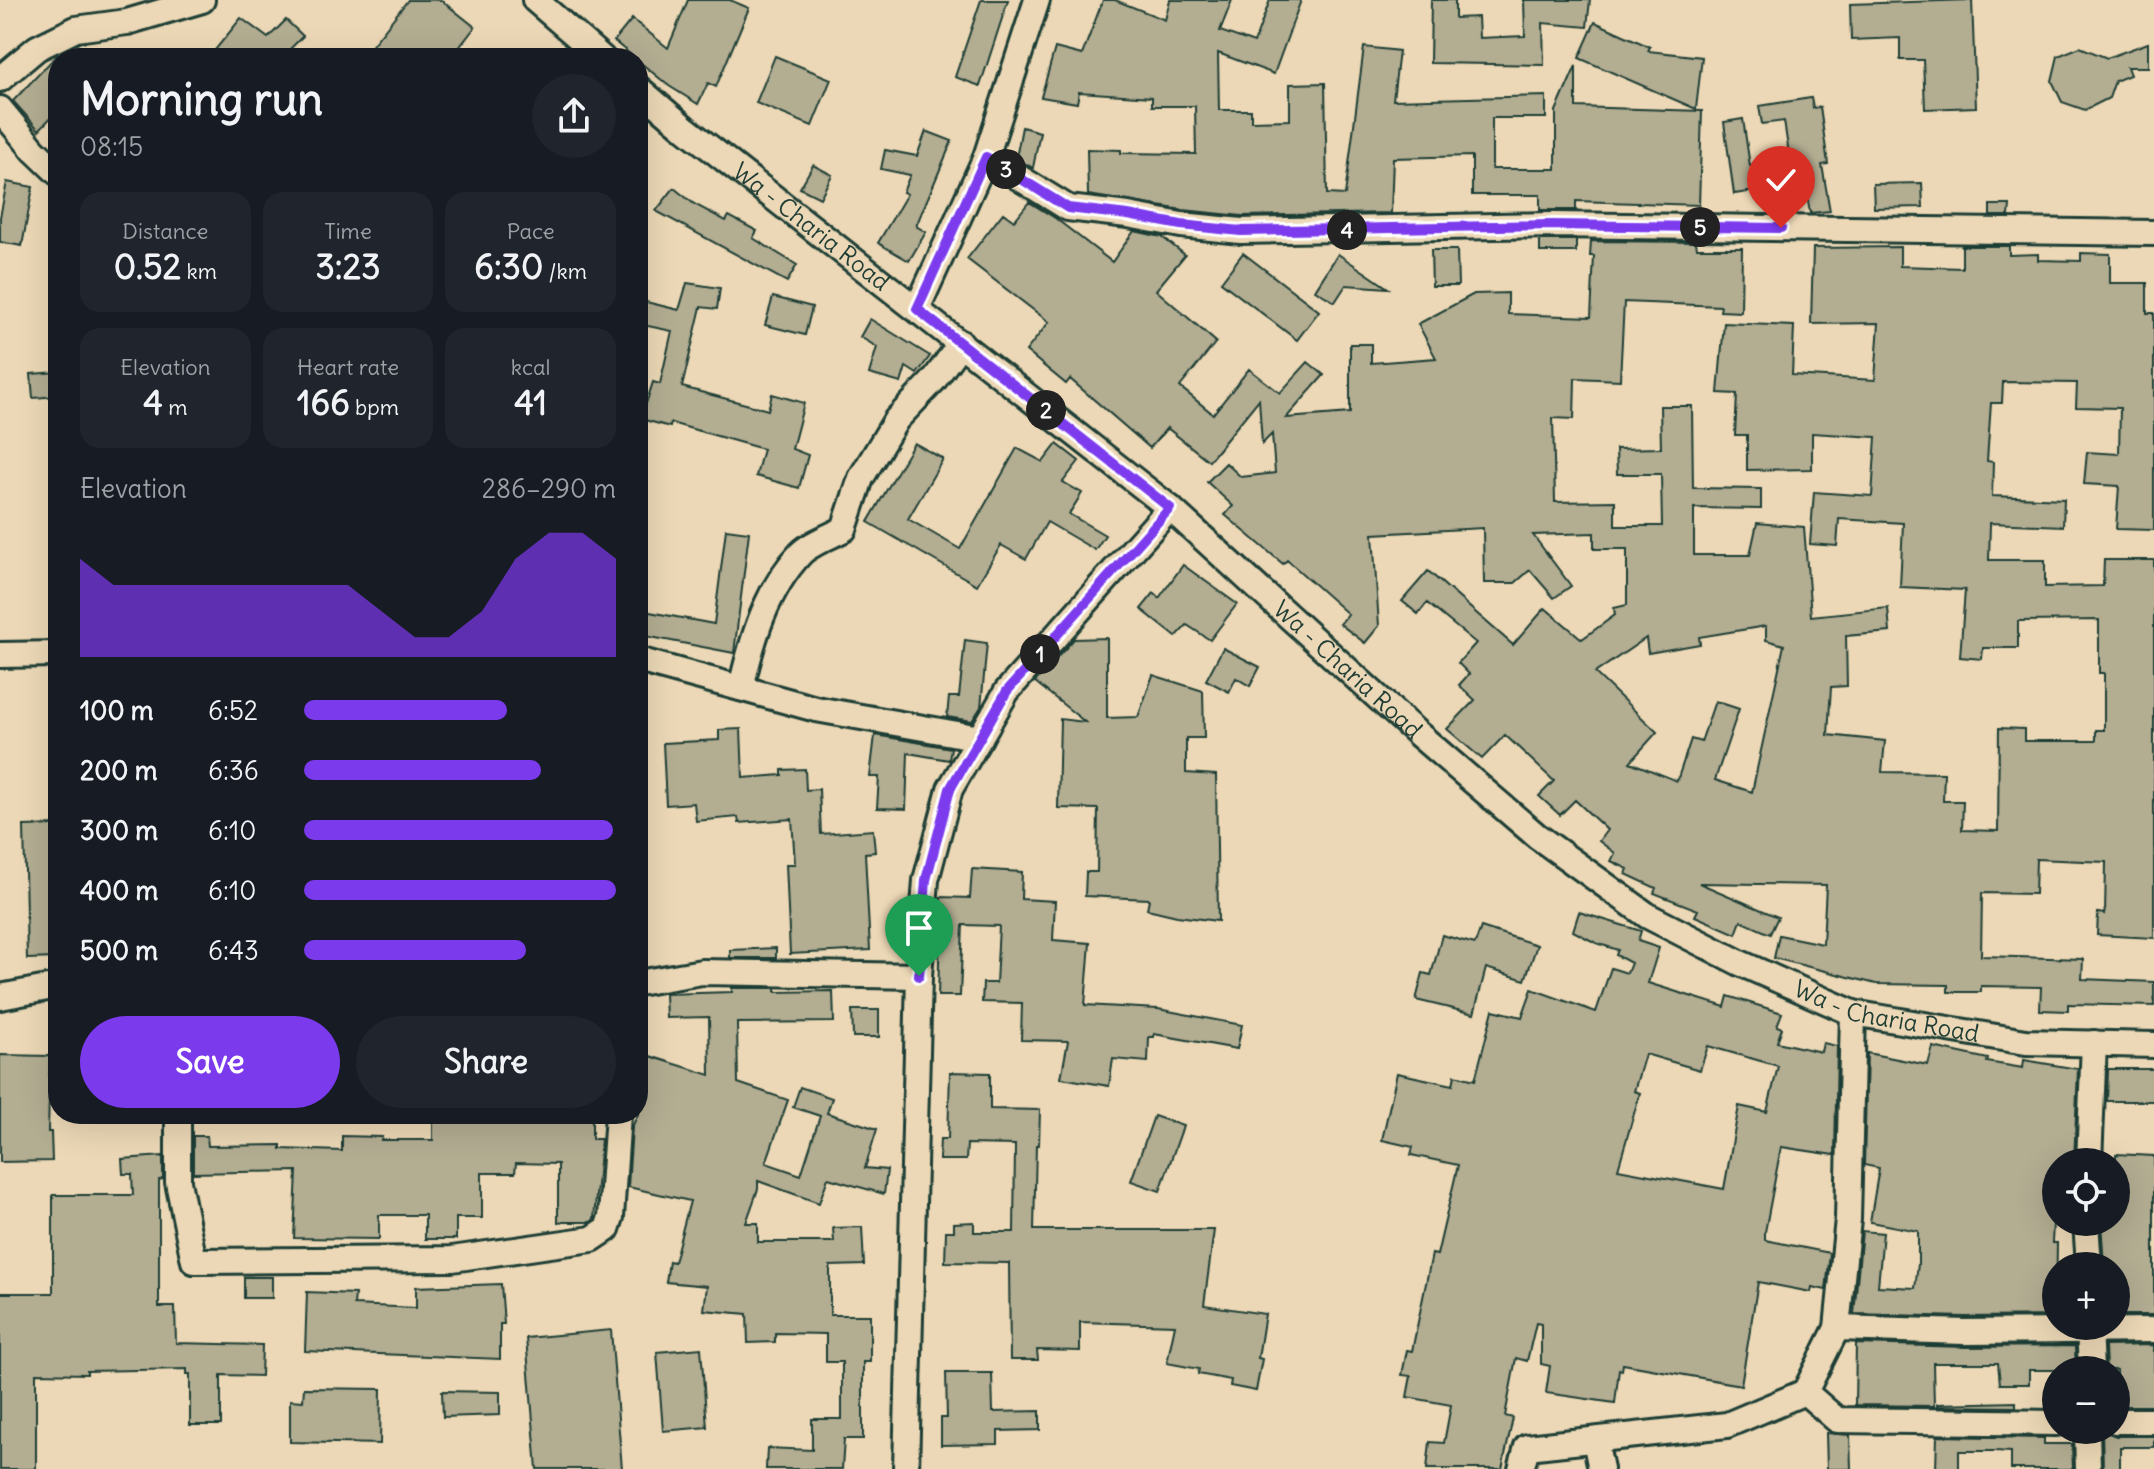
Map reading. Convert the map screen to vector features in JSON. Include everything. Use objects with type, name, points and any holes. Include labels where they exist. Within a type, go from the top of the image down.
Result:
[{"type":"street","points":[[0,79],[37,48],[76,29],[127,22],[202,0]]},
{"type":"street","points":[[535,0],[590,48]]},
{"type":"street","points":[[917,309],[986,157],[1037,0]]},
{"type":"street","name":"Wa - Charia Road","points":[[648,97],[1170,508],[1418,734],[1537,836],[1648,916],[1740,963],[1853,1013],[2026,1042],[2154,1045]]},
{"type":"street","points":[[0,109],[48,163]]},
{"type":"street","points":[[986,157],[1068,208],[1241,231],[1552,225],[2154,233]]},
{"type":"street","points":[[741,688],[749,650],[766,604],[802,551],[844,529],[861,478],[896,420],[934,380],[961,343]]},
{"type":"street","points":[[906,1469],[919,976],[926,880],[950,789],[1007,691],[1170,508]]},
{"type":"street","points":[[0,655],[48,654]]},
{"type":"street","points":[[648,663],[816,709],[980,738]]},
{"type":"street","points":[[648,981],[702,972],[919,976]]},
{"type":"street","points":[[0,997],[48,988]]},
{"type":"street","points":[[1521,1469],[1527,1447],[1727,1425],[1805,1392],[1837,1328],[1848,1219],[1853,1013]]},
{"type":"street","points":[[2090,1148],[2094,1043]]},
{"type":"street","points":[[178,1124],[178,1182],[194,1261],[452,1259],[592,1239],[607,1229],[611,1217],[617,1124]]},
{"type":"street","points":[[1837,1328],[1965,1332],[2042,1330]]},
{"type":"street","points":[[2130,1329],[2154,1330]]},
{"type":"street","points":[[1805,1392],[1837,1420],[2042,1423]]},
{"type":"street","points":[[2130,1421],[2154,1421]]},
{"type":"street","points":[[1595,1440],[1601,1469]]},
{"type":"street","points":[[2087,1444],[2088,1469]]},
{"type":"building","points":[[408,0],[441,0],[475,27],[459,48],[370,48]]},
{"type":"building","points":[[688,0],[730,0],[749,8],[716,87],[708,83],[698,104],[648,69],[648,48],[623,48],[614,41],[632,19],[668,48]]},
{"type":"building","points":[[981,0],[1008,0],[980,86],[955,77]]},
{"type":"building","points":[[1103,0],[1115,0],[1165,20],[1170,0],[1232,0],[1220,31],[1254,43],[1270,0],[1301,0],[1274,74],[1218,53],[1219,110],[1251,110],[1251,121],[1290,120],[1290,84],[1325,83],[1327,194],[1345,195],[1364,47],[1399,51],[1393,100],[1546,96],[1546,118],[1492,118],[1492,169],[1556,169],[1556,111],[1576,66],[1576,107],[1702,111],[1699,205],[1576,201],[1576,210],[1540,210],[1540,195],[1472,195],[1472,156],[1393,158],[1391,213],[1242,216],[1088,195],[1087,149],[1121,150],[1121,153],[1196,154],[1195,106],[1152,106],[1152,97],[1079,92],[1077,103],[1041,97],[1055,48],[1082,55]]},
{"type":"building","points":[[1431,0],[1455,0],[1455,18],[1478,17],[1479,38],[1525,36],[1524,0],[1590,0],[1587,27],[1543,23],[1544,65],[1430,63]]},
{"type":"building","points":[[1972,0],[1976,107],[1925,109],[1923,60],[1900,60],[1900,38],[1851,40],[1850,4]]},
{"type":"building","points":[[241,18],[268,38],[286,20],[303,36],[291,48],[217,48]]},
{"type":"building","points":[[1595,22],[1650,47],[1648,51],[1702,57],[1696,109],[1579,58]]},
{"type":"building","points":[[2148,43],[2148,67],[2127,67],[2130,75],[2115,81],[2109,98],[2085,110],[2062,102],[2052,81],[2058,56],[2080,47],[2107,58]]},
{"type":"building","points":[[775,56],[831,79],[812,126],[756,103]]},
{"type":"building","points":[[48,64],[48,121],[39,130],[13,101]]},
{"type":"building","points":[[1811,98],[1813,108],[1820,107],[1828,164],[1822,165],[1830,211],[1810,213],[1805,184],[1734,194],[1724,122],[1743,119],[1750,166],[1790,161],[1784,121],[1762,124],[1759,106]]},
{"type":"building","points":[[1022,127],[1040,132],[1033,168],[1016,158]]},
{"type":"building","points":[[926,131],[952,141],[916,226],[926,232],[909,261],[878,243],[907,194],[903,192],[910,175],[881,169],[885,150],[917,156]]},
{"type":"building","points":[[813,165],[832,175],[820,198],[800,188]]},
{"type":"building","points":[[7,182],[33,187],[22,246],[0,242],[0,217]]},
{"type":"building","points":[[1922,183],[1923,207],[1874,208],[1873,184]]},
{"type":"building","points":[[674,188],[694,204],[726,221],[729,216],[757,231],[753,238],[797,265],[787,282],[656,211]]},
{"type":"building","points":[[1029,202],[1112,262],[1134,231],[1162,237],[1185,255],[1156,290],[1216,342],[1180,387],[1213,414],[1249,369],[1280,393],[1308,362],[1324,375],[1286,418],[1350,413],[1350,344],[1371,344],[1371,363],[1436,358],[1418,324],[1474,294],[1508,293],[1508,314],[1591,317],[1594,256],[1590,256],[1591,241],[1696,242],[1697,248],[1742,248],[1741,312],[1720,311],[1721,306],[1624,302],[1620,380],[1575,378],[1574,419],[1553,418],[1555,502],[1615,501],[1615,526],[1662,526],[1661,474],[1617,474],[1616,449],[1661,448],[1660,406],[1692,406],[1693,488],[1761,489],[1761,509],[1694,508],[1694,555],[1750,555],[1757,523],[1804,527],[1811,616],[1888,608],[1890,632],[1846,636],[1847,686],[1831,687],[1828,735],[1885,741],[1882,772],[1944,773],[1943,801],[1963,801],[1962,830],[1998,831],[1999,728],[2024,729],[2024,741],[2096,741],[2096,730],[2104,730],[2104,673],[2099,673],[2099,620],[2018,621],[2018,648],[1983,648],[1982,659],[1960,657],[1965,590],[1900,587],[1903,523],[1839,519],[1837,546],[1810,544],[1814,492],[1872,496],[1876,437],[1812,433],[1812,469],[1747,470],[1747,435],[1735,435],[1737,394],[1718,393],[1724,323],[1794,326],[1792,375],[1875,380],[1879,323],[1811,324],[1813,248],[1900,247],[1900,266],[1962,268],[1962,246],[2009,246],[2009,255],[2038,254],[2038,260],[2081,261],[2081,253],[2110,254],[2110,283],[2147,283],[2147,313],[2154,313],[2154,530],[2116,529],[2119,486],[2084,484],[2087,452],[2119,454],[2120,408],[2076,407],[2077,383],[2003,382],[2002,403],[1991,403],[1987,461],[1993,462],[1992,496],[2064,499],[2063,526],[1990,523],[1989,560],[2045,560],[2045,587],[2103,586],[2104,560],[2154,560],[2154,938],[2097,935],[2098,913],[2105,914],[2106,862],[2036,859],[2035,894],[1982,893],[1981,956],[2083,959],[2082,979],[2154,982],[2154,1006],[2068,1004],[2068,1011],[2040,1010],[2041,987],[1981,986],[1981,992],[1948,992],[1948,985],[1876,984],[1774,958],[1779,935],[1823,944],[1826,885],[1699,883],[1778,917],[1770,934],[1741,921],[1736,934],[1695,916],[1698,910],[1654,893],[1656,888],[1626,874],[1628,869],[1611,861],[1615,853],[1599,841],[1607,830],[1575,800],[1560,815],[1539,796],[1554,781],[1505,735],[1482,759],[1447,729],[1475,700],[1459,685],[1469,674],[1458,663],[1476,643],[1427,603],[1418,614],[1402,601],[1428,571],[1513,645],[1545,608],[1582,639],[1615,615],[1614,608],[1627,605],[1627,549],[1594,549],[1594,533],[1533,535],[1571,586],[1554,598],[1530,570],[1515,583],[1484,583],[1483,528],[1373,534],[1379,626],[1365,643],[1340,624],[1348,614],[1287,560],[1283,564],[1225,515],[1233,506],[1207,482],[1226,463],[1241,477],[1275,473],[1272,434],[1262,444],[1259,399],[1209,461],[1167,428],[1150,448],[1070,379],[1066,384],[1026,351],[1049,322],[967,259],[1003,213],[1014,221]],"holes":[[[1766,626],[1766,640],[1784,645],[1752,792],[1715,780],[1739,709],[1715,701],[1701,742],[1691,739],[1677,781],[1630,762],[1657,732],[1595,673],[1646,638],[1648,653],[1700,644],[1699,637]]]},
{"type":"building","points":[[1990,205],[2010,205],[2009,216],[1990,216]]},
{"type":"building","points":[[1540,240],[1576,240],[1576,252],[1540,252]]},
{"type":"building","points":[[1431,250],[1457,250],[1458,286],[1432,286]]},
{"type":"building","points":[[1243,253],[1319,311],[1297,340],[1221,282]]},
{"type":"building","points":[[1338,254],[1388,288],[1346,285],[1335,302],[1315,290]]},
{"type":"building","points":[[687,283],[720,288],[717,309],[701,307],[682,387],[768,410],[772,394],[804,403],[792,449],[808,455],[799,488],[756,476],[763,449],[671,423],[670,427],[648,421],[648,397],[653,382],[660,384],[672,331],[648,326],[648,302],[679,310]]},
{"type":"building","points":[[773,297],[812,307],[805,335],[765,325]]},
{"type":"building","points":[[870,319],[930,356],[917,374],[906,367],[901,383],[869,374],[877,347],[860,337]]},
{"type":"building","points":[[48,373],[48,397],[33,398],[31,374]]},
{"type":"building","points":[[914,443],[943,459],[908,519],[960,549],[1017,448],[1043,462],[1057,444],[1079,461],[1063,482],[1082,493],[1069,514],[1105,535],[1095,550],[1047,522],[1026,559],[1001,545],[977,585],[868,522]]},
{"type":"building","points":[[726,529],[749,532],[734,653],[648,637],[648,612],[714,624]]},
{"type":"building","points":[[1183,565],[1237,604],[1210,640],[1187,625],[1176,637],[1141,609],[1154,593],[1159,598]]},
{"type":"building","points":[[1107,638],[1107,718],[1138,717],[1153,675],[1203,691],[1204,738],[1186,738],[1186,773],[1216,775],[1218,921],[1147,909],[1149,899],[1085,896],[1086,872],[1097,872],[1098,809],[1058,808],[1060,719],[1085,722],[1035,682],[1074,639]]},
{"type":"building","points":[[965,640],[987,643],[981,707],[972,721],[947,717],[949,697],[959,697]]},
{"type":"building","points":[[1223,648],[1260,667],[1250,686],[1236,678],[1229,692],[1206,680]]},
{"type":"building","points":[[741,729],[743,778],[782,775],[782,770],[805,769],[806,790],[819,789],[821,834],[873,830],[875,852],[865,853],[870,950],[790,954],[786,864],[795,864],[792,819],[739,823],[738,817],[696,821],[694,803],[666,805],[663,743],[719,740],[719,730]]},
{"type":"building","points":[[875,735],[951,748],[949,760],[908,753],[906,809],[877,808],[879,777],[870,777]]},
{"type":"building","points":[[48,825],[48,958],[27,959],[24,826]]},
{"type":"building","points":[[972,869],[1022,872],[1021,899],[1055,901],[1053,940],[1090,943],[1085,1005],[1158,1009],[1242,1025],[1237,1049],[1154,1034],[1154,1037],[1149,1037],[1148,1062],[1113,1059],[1109,1086],[1061,1078],[1068,1041],[1021,1040],[1022,1003],[982,1002],[983,983],[996,983],[999,926],[963,925],[960,996],[938,996],[941,897],[970,898]]},
{"type":"building","points":[[1579,912],[1641,931],[1638,941],[1659,948],[1648,983],[1725,1007],[1728,996],[1782,1013],[1777,1026],[1782,1028],[1777,1042],[1821,1052],[1823,1043],[1837,1046],[1835,1155],[1781,1147],[1765,1232],[1765,1240],[1830,1253],[1826,1290],[1812,1287],[1811,1292],[1758,1282],[1741,1385],[1623,1364],[1622,1370],[1619,1369],[1615,1403],[1546,1393],[1550,1366],[1541,1364],[1541,1324],[1536,1323],[1527,1361],[1516,1358],[1505,1416],[1513,1418],[1502,1469],[1427,1469],[1430,1442],[1444,1443],[1451,1405],[1407,1397],[1411,1376],[1402,1375],[1407,1350],[1412,1351],[1432,1254],[1437,1255],[1458,1165],[1411,1155],[1413,1147],[1382,1140],[1397,1073],[1453,1085],[1455,1075],[1475,1080],[1493,1010],[1522,1017],[1532,989],[1596,1012],[1611,968],[1627,973],[1631,963],[1616,955],[1618,950],[1573,931]],"holes":[[[1708,1046],[1778,1066],[1767,1112],[1739,1106],[1724,1189],[1618,1169],[1640,1093],[1634,1091],[1645,1054],[1700,1070]]]},
{"type":"building","points":[[1481,927],[1537,945],[1525,980],[1486,968],[1474,1014],[1416,1000],[1423,973],[1431,975],[1442,935],[1475,944]]},
{"type":"building","points":[[776,948],[776,958],[730,958],[730,950]]},
{"type":"building","points":[[732,988],[776,988],[776,992],[833,991],[834,1022],[737,1023],[738,1083],[788,1100],[766,1163],[801,1175],[820,1116],[793,1107],[800,1087],[832,1098],[827,1113],[877,1129],[865,1168],[887,1170],[884,1194],[828,1178],[819,1203],[758,1181],[746,1223],[758,1223],[758,1242],[834,1242],[833,1228],[862,1227],[864,1265],[830,1266],[830,1315],[870,1315],[870,1362],[863,1362],[863,1439],[844,1439],[842,1469],[766,1469],[767,1448],[812,1450],[812,1419],[842,1419],[842,1362],[826,1362],[826,1334],[775,1333],[775,1342],[748,1343],[747,1314],[704,1310],[707,1286],[666,1282],[669,1261],[674,1262],[690,1201],[628,1187],[632,1127],[633,1124],[648,1124],[648,1055],[710,1075],[709,1017],[666,1018],[665,994],[732,992]]},
{"type":"building","points":[[852,1010],[879,1010],[879,1037],[853,1037]]},
{"type":"building","points":[[1933,1047],[2023,1068],[2024,1060],[2078,1069],[2075,1148],[2042,1148],[2042,1236],[2052,1236],[2052,1243],[2057,1243],[2057,1252],[2042,1252],[2042,1316],[1854,1314],[1862,1231],[1883,1233],[1878,1286],[1915,1288],[1918,1264],[1918,1231],[1870,1222],[1879,1168],[1864,1165],[1867,1053],[1928,1065]]},
{"type":"building","points":[[0,1055],[48,1056],[48,1132],[51,1132],[52,1161],[0,1162]]},
{"type":"building","points":[[2108,1069],[2154,1069],[2154,1101],[2107,1101]]},
{"type":"building","points":[[950,1072],[990,1073],[990,1109],[1040,1110],[1034,1230],[1214,1230],[1204,1305],[1265,1314],[1256,1391],[1230,1386],[1231,1380],[1198,1374],[1199,1369],[1167,1363],[1175,1325],[1080,1322],[1080,1351],[1037,1350],[1038,1360],[1010,1360],[1009,1263],[945,1262],[946,1231],[954,1231],[954,1223],[974,1222],[974,1232],[1014,1232],[1015,1145],[967,1144],[966,1160],[939,1160],[940,1139],[948,1139]]},
{"type":"building","points":[[1154,1116],[1183,1126],[1160,1191],[1131,1181]]},
{"type":"building","points":[[433,1124],[592,1124],[592,1139],[601,1139],[594,1219],[591,1222],[558,1222],[558,1164],[516,1163],[515,1173],[482,1173],[482,1218],[456,1218],[456,1239],[425,1239],[425,1215],[379,1215],[379,1239],[294,1238],[297,1171],[193,1173],[193,1136],[207,1136],[208,1146],[281,1145],[281,1149],[342,1151],[342,1136],[433,1140]]},
{"type":"building","points":[[2130,1155],[2154,1156],[2154,1315],[2130,1315],[2130,1252],[2103,1252],[2102,1236],[2130,1236]]},
{"type":"building","points":[[163,1156],[163,1179],[159,1180],[159,1307],[175,1307],[176,1343],[262,1345],[261,1376],[221,1375],[221,1425],[190,1425],[190,1374],[187,1374],[187,1369],[36,1373],[36,1469],[0,1469],[0,1293],[53,1293],[53,1195],[133,1195],[132,1174],[123,1174],[122,1159]]},
{"type":"building","points":[[244,1277],[272,1277],[272,1298],[244,1298]]},
{"type":"building","points":[[501,1284],[504,1324],[500,1324],[500,1359],[305,1351],[307,1292],[355,1294],[354,1305],[416,1308],[416,1287]]},
{"type":"building","points":[[611,1330],[622,1469],[537,1469],[526,1338]]},
{"type":"building","points":[[1856,1344],[2075,1346],[2075,1356],[2042,1356],[2042,1370],[2029,1370],[2029,1384],[2000,1384],[1998,1363],[1933,1363],[1934,1406],[1855,1405]]},
{"type":"building","points":[[2154,1345],[2154,1406],[2130,1406],[2130,1356],[2105,1356],[2105,1346]]},
{"type":"building","points":[[701,1348],[707,1427],[663,1431],[657,1352]]},
{"type":"building","points":[[946,1373],[992,1373],[993,1412],[1040,1411],[1040,1430],[998,1431],[998,1444],[941,1445],[941,1418],[947,1418]]},
{"type":"building","points":[[304,1388],[381,1389],[380,1444],[290,1442],[290,1400],[303,1401]]},
{"type":"building","points":[[442,1391],[500,1392],[500,1415],[443,1417]]},
{"type":"building","points":[[2016,1402],[2016,1407],[1937,1406],[1937,1404]]},
{"type":"building","points":[[1826,1433],[1850,1435],[1851,1469],[1827,1469]]},
{"type":"building","points":[[1937,1436],[2042,1438],[2042,1444],[2072,1444],[2073,1469],[2011,1469],[2011,1452],[1959,1451],[1959,1469],[1936,1469]]},
{"type":"building","points":[[2130,1436],[2154,1436],[2154,1447],[2120,1447],[2120,1469],[2103,1469],[2102,1444],[2130,1444]]},
{"type":"route","points":[[919,976],[926,880],[950,789],[1007,691],[1170,508],[917,309],[986,157],[1068,208],[1241,231],[1552,225],[1781,228]]}]
